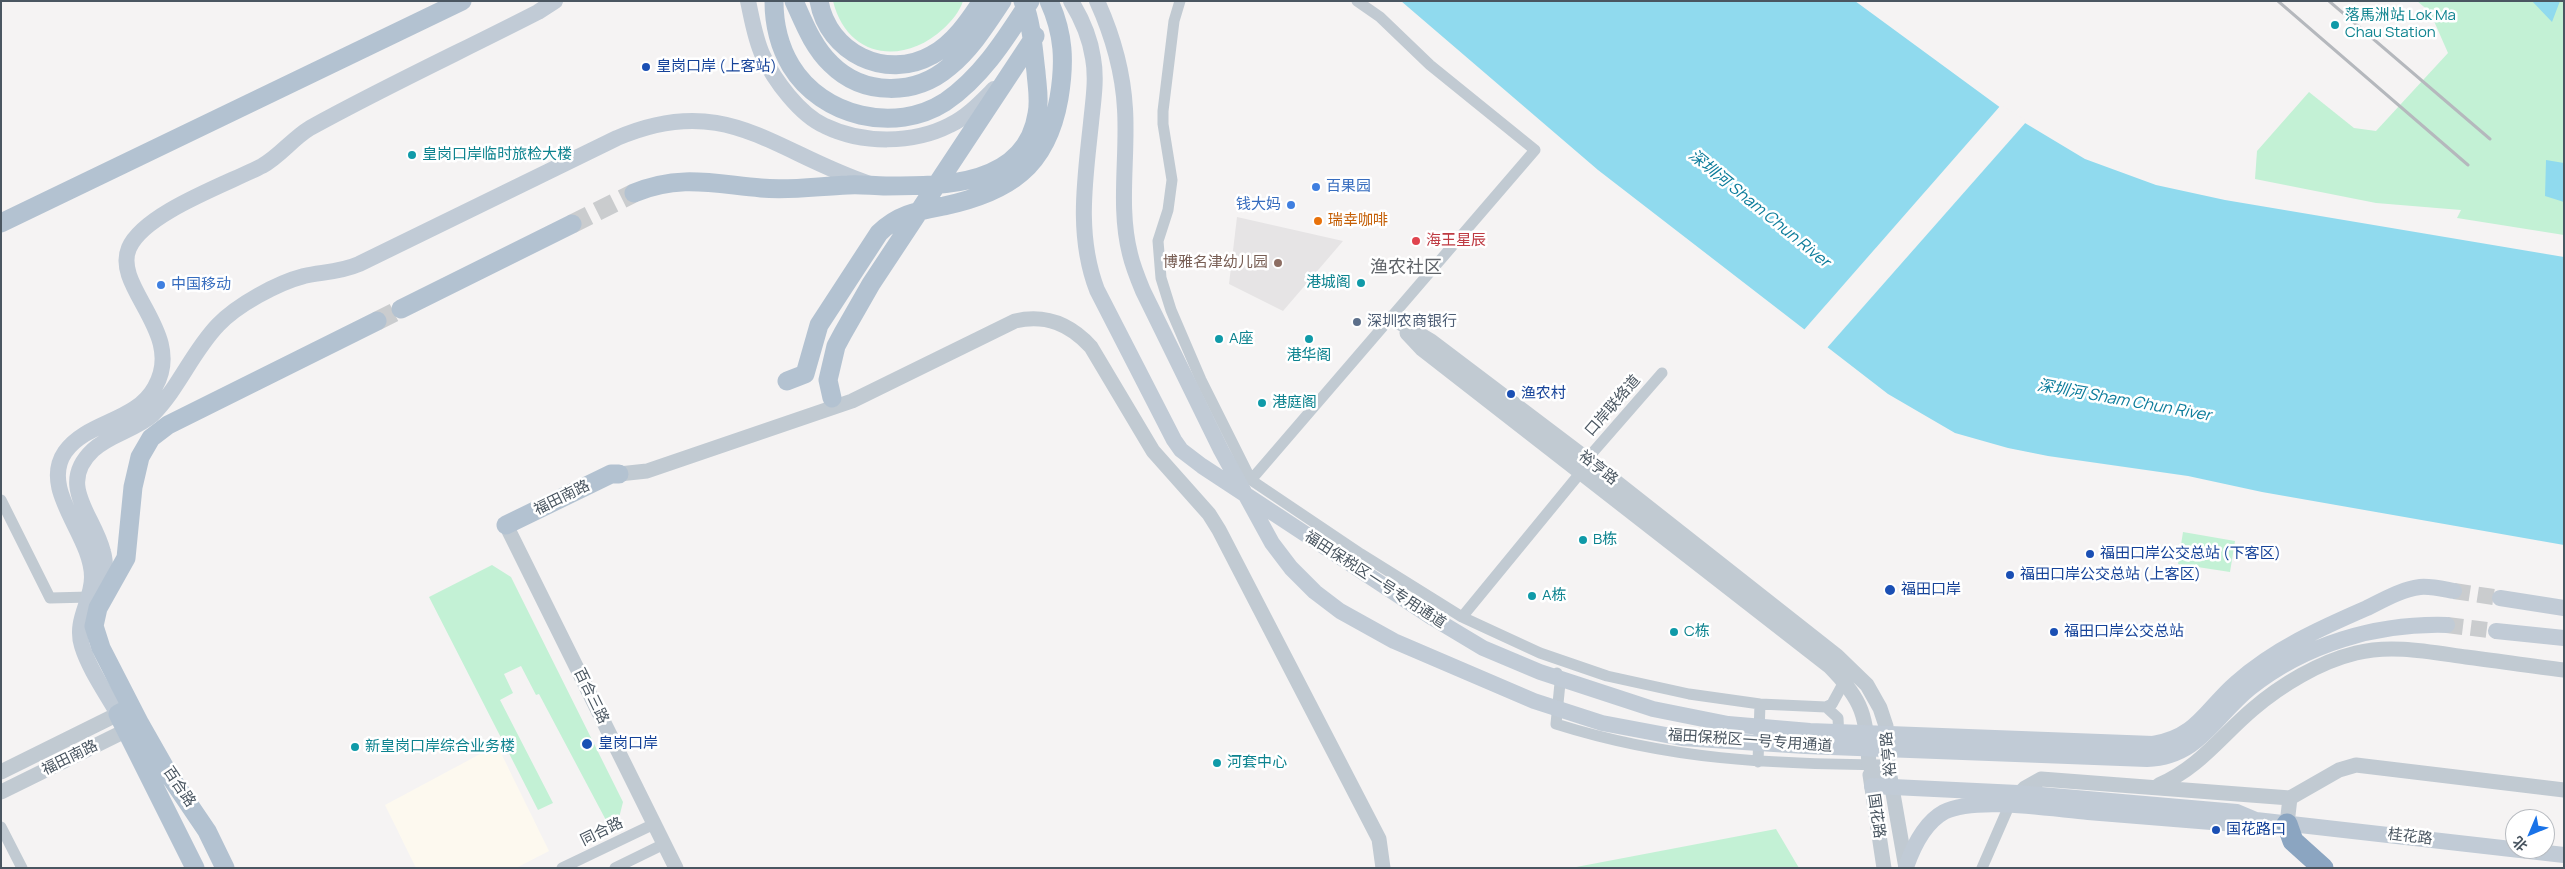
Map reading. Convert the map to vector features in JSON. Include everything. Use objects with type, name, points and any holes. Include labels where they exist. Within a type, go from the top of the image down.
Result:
[{"type":"highway","points":[[2288,824],[2293,841],[2323,868]]},
{"type":"main road","points":[[1,223],[462,1]]},
{"type":"main road","points":[[96,598],[89,552],[61,493],[57,472],[62,458],[72,444],[142,403],[154,390],[160,374],[163,359],[160,341],[126,264],[127,253],[136,236],[157,218],[268,162],[306,130],[538,12],[555,1]]},
{"type":"main road","points":[[749,1],[769,67],[797,105],[824,126],[847,134],[870,138],[914,138],[934,132],[966,115],[994,89],[1020,59]]},
{"type":"main road","points":[[774,1],[775,24],[779,39],[792,67],[807,86],[839,108],[875,118],[896,118],[930,110],[944,102],[961,89],[992,57],[1030,1]]},
{"type":"main road","points":[[794,1],[810,36],[830,64],[856,82],[885,89],[912,86],[936,76],[949,68],[973,43],[1002,1]]},
{"type":"main road","points":[[811,1],[816,12],[836,39],[860,57],[875,63],[896,65],[918,62],[934,54],[946,45],[982,1]]},
{"type":"main road","points":[[820,1],[823,15],[836,39]]},
{"type":"main road","points":[[994,1],[1020,43],[1029,62],[1038,96]]},
{"type":"main road","points":[[634,193],[651,186],[679,181],[784,190],[848,184],[878,186],[954,183],[999,170],[1016,157],[1030,139],[1038,111],[1030,19],[1024,1]]},
{"type":"main road","points":[[786,381],[805,374],[819,325],[879,233],[888,223],[910,212],[966,200],[998,189],[1019,176],[1034,160],[1050,131],[1060,90],[1062,34],[1049,1]]},
{"type":"main road","points":[[832,398],[828,380],[836,346],[871,284],[1057,1]]},
{"type":"main road","name":"福田保税区一号专用通道","points":[[1071,1],[1086,29],[1094,59],[1095,77],[1083,198],[1083,232],[1088,263],[1097,290],[1165,426],[1181,450],[1202,466],[1483,648],[1540,672],[1653,710],[1728,724],[1810,731],[2128,750]]},
{"type":"main road","name":"福田保税区一号专用通道","points":[[1098,1],[1112,42],[1125,108],[1126,220],[1130,254],[1134,268],[1184,376],[1257,517],[1272,543],[1291,568],[1315,592],[1363,625],[1476,678],[1534,701],[1602,723],[1650,734],[1730,742],[2128,750]]},
{"type":"main road","points":[[129,719],[97,638],[96,598],[103,550],[77,491],[77,478],[81,466],[96,447],[134,428],[152,414],[214,330],[228,316],[255,298],[295,279],[339,272],[359,264],[617,138],[662,124],[705,121],[738,127],[878,186]]},
{"type":"main road","points":[[401,309],[572,224]]},
{"type":"main road","points":[[96,598],[126,558],[137,467],[140,456],[154,434],[168,425],[377,321]]},
{"type":"main road","name":"福田南路","points":[[506,525],[611,474],[619,474]]},
{"type":"main road","points":[[2128,750],[2180,738],[2189,732],[2226,692],[2248,673],[2290,645],[2322,628],[2387,598],[2419,587],[2454,591]]},
{"type":"main road","points":[[2500,598],[2564,608]]},
{"type":"main road","points":[[2128,750],[2164,758],[2188,748],[2251,687],[2292,660],[2320,647],[2356,636],[2418,626],[2447,625]]},
{"type":"main road","points":[[2496,631],[2564,638]]},
{"type":"main road","name":"百合路","points":[[129,719],[195,868]]},
{"type":"main road","name":"百合路","points":[[129,719],[207,832],[225,868]]},
{"type":"main road","points":[[1872,786],[2014,800]]},
{"type":"main road","points":[[1906,868],[1921,835],[1930,823],[1944,812],[1974,805],[2014,800]]},
{"type":"main road","name":"桂花路","points":[[2014,800],[2236,824],[2256,820],[2564,855]]},
{"type":"street","points":[[1180,1],[1174,21],[1163,111],[1163,124],[1172,180],[1168,210],[1158,240],[1158,261],[1171,310],[1201,380],[1251,480],[1361,554],[1462,617],[1570,665],[1645,685],[1760,704],[1826,708],[1838,718],[1840,764]]},
{"type":"street","points":[[1251,480],[1535,150],[1430,65],[1380,17],[1357,1]]},
{"type":"street","points":[[619,474],[647,471],[844,404],[1015,321],[1045,318],[1063,324],[1079,334],[1091,347],[1153,451],[1209,514],[1219,530],[1379,839],[1383,868]]},
{"type":"street","name":"裕亨路","points":[[1392,318],[1422,349],[1584,466],[1829,650],[1860,677],[1880,708],[1886,726],[1888,765],[1893,787]]},
{"type":"street","name":"口岸联络道","points":[[1462,617],[1662,373]]},
{"type":"street","name":"裕亨路","points":[[1584,466],[1813,652],[1844,682],[1859,702],[1866,726],[1869,765],[1893,787]]},
{"type":"street","points":[[1,500],[50,598],[96,598]]},
{"type":"street","name":"百合三路","points":[[506,525],[676,868]]},
{"type":"street","points":[[2155,786],[2187,771],[2208,754],[2253,709],[2285,685],[2326,663],[2349,655],[2377,650],[2410,650],[2564,670]]},
{"type":"street","points":[[1540,653],[1553,666],[1559,678],[1556,724],[1656,750],[1758,762],[1888,765]]},
{"type":"street","points":[[1826,708],[1832,704],[1844,682]]},
{"type":"street","points":[[1758,762],[1760,704]]},
{"type":"street","name":"福田南路","points":[[1,772],[129,719]]},
{"type":"street","name":"福田南路","points":[[1,792],[129,719]]},
{"type":"street","name":"国花路","points":[[1869,765],[1884,868]]},
{"type":"street","points":[[1982,868],[2014,800],[2041,779],[2155,786],[2290,798],[2339,770],[2356,765],[2564,790]]},
{"type":"street","name":"国花路","points":[[1893,787],[1906,868]]},
{"type":"street","points":[[2288,824],[2290,798]]},
{"type":"street","name":"同合路","points":[[562,868],[654,824]]},
{"type":"street","points":[[1,827],[22,868]]},
{"type":"street","points":[[615,868],[664,844]]},
{"type":"shaded area","name":"博雅名津幼儿园","points":[[1237,217],[1343,241],[1283,311],[1229,284]]},
{"type":"shaded area","points":[[497,745],[549,851],[516,868],[416,868],[385,805]]},
{"type":"green space","points":[[833,1],[963,1],[949,23],[927,41],[911,48],[894,51],[878,50],[863,45],[850,35],[840,20]]},
{"type":"green space","points":[[2417,1],[2564,1],[2564,235],[2457,218],[2461,210],[2376,203],[2255,179],[2257,151],[2309,92],[2354,128],[2376,131],[2448,53],[2430,12]]},
{"type":"green space","points":[[2183,532],[2235,541],[2230,572],[2178,564]]},
{"type":"green space","points":[[492,565],[511,577],[623,802],[619,818],[608,824],[539,694],[536,695],[521,666],[504,674],[513,693],[500,700],[553,803],[538,810],[429,597]]},
{"type":"green space","points":[[1776,829],[1799,868],[1571,868]]},
{"type":"water","name":"深圳河 Sham Chun River","points":[[1401,1],[1855,1],[2005,111],[2085,159],[2156,185],[2225,200],[2564,257],[2564,545],[2262,492],[2188,476],[2048,456],[2008,448],[1955,433],[1888,394],[1598,170]]},
{"type":"water","points":[[2532,1],[2560,1],[2552,22]]},
{"type":"water","points":[[2546,160],[2564,163],[2564,202],[2545,196]]},
{"type":"pier","points":[[2001,105],[2027,121],[1826,349],[1803,331]]},
{"type":"tunnel","points":[[572,224],[634,193]]},
{"type":"tunnel","points":[[377,321],[401,309]]},
{"type":"tunnel","points":[[2454,591],[2500,598]]},
{"type":"tunnel","points":[[2447,625],[2496,631]]},
{"type":"railway","points":[[2278,1],[2468,165]]},
{"type":"railway","points":[[2329,1],[2490,139]]},
{"type":"place","name":"落馬洲站 Lok Ma Chau Station","points":[[2335,25]]},
{"type":"place","name":"皇岗口岸 (上客站)","points":[[646,67]]},
{"type":"place","name":"皇岗口岸临时旅检大楼","points":[[412,155]]},
{"type":"place","name":"百果园","points":[[1316,187]]},
{"type":"place","name":"钱大妈","points":[[1291,205]]},
{"type":"place","name":"瑞幸咖啡","points":[[1318,221]]},
{"type":"place","name":"海王星辰","points":[[1416,241]]},
{"type":"place","name":"博雅名津幼儿园","points":[[1278,263]]},
{"type":"place","name":"港城阁","points":[[1361,283]]},
{"type":"place","name":"中国移动","points":[[161,285]]},
{"type":"place","name":"深圳农商银行","points":[[1357,322]]},
{"type":"place","name":"A座","points":[[1219,339]]},
{"type":"place","name":"港华阁","points":[[1309,339]]},
{"type":"place","name":"渔农村","points":[[1511,394]]},
{"type":"place","name":"港庭阁","points":[[1262,403]]},
{"type":"place","name":"B栋","points":[[1583,540]]},
{"type":"place","name":"福田口岸公交总站 (下客区)","points":[[2090,554]]},
{"type":"place","name":"福田口岸公交总站 (上客区)","points":[[2010,575]]},
{"type":"place","name":"福田口岸","points":[[1890,590]]},
{"type":"place","name":"A栋","points":[[1532,596]]},
{"type":"place","name":"C栋","points":[[1674,632]]},
{"type":"place","name":"福田口岸公交总站","points":[[2054,632]]},
{"type":"place","name":"皇岗口岸","points":[[587,744]]},
{"type":"place","name":"新皇岗口岸综合业务楼","points":[[355,747]]},
{"type":"place","name":"河套中心","points":[[1217,763]]},
{"type":"place","name":"国花路口","points":[[2216,830]]},
{"type":"district","name":"渔农社区","points":[[1406,268]]}]
